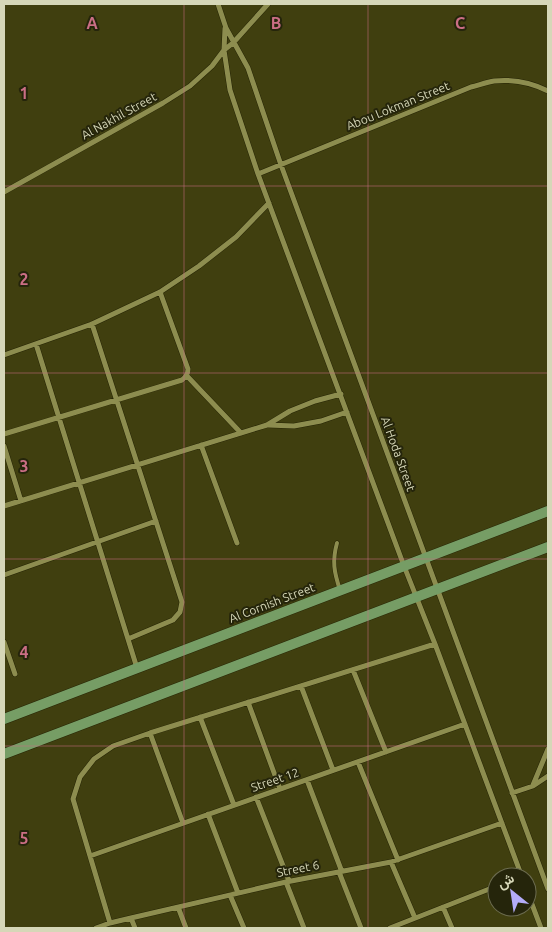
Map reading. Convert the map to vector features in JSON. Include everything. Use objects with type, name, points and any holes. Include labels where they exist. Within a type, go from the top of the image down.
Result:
[{"type":"main road","name":"Al Cornish Street","points":[[4,719],[548,510]]},
{"type":"main road","points":[[4,754],[438,589],[546,551]]},
{"type":"street","name":"Al Hoda Street","points":[[218,4],[233,43],[248,68],[281,165],[512,793],[547,879],[548,889]]},
{"type":"street","name":"Al Nakhil Street","points":[[4,192],[190,86],[212,66],[224,50],[233,43],[268,4]]},
{"type":"street","name":"Al Hoda Street","points":[[226,28],[224,50],[230,90],[258,174],[404,566],[436,644],[517,867]]},
{"type":"street","name":"Abou Lokman Street","points":[[258,174],[471,87],[494,81],[517,81],[548,91]]},
{"type":"street","points":[[4,355],[92,324],[160,292],[199,266],[228,243],[269,204]]},
{"type":"street","points":[[4,434],[182,380],[187,376],[188,369],[160,292]]},
{"type":"street","points":[[92,324],[182,602],[182,607],[177,617],[173,620],[128,639]]},
{"type":"street","points":[[36,344],[137,668]]},
{"type":"street","points":[[187,376],[241,433]]},
{"type":"street","points":[[4,506],[267,425],[290,411],[340,394]]},
{"type":"street","points":[[267,425],[294,426],[321,421],[347,412]]},
{"type":"street","points":[[201,445],[237,544]]},
{"type":"street","points":[[4,446],[21,501]]},
{"type":"street","points":[[4,575],[156,521]]},
{"type":"street","points":[[4,642],[15,674]]},
{"type":"street","points":[[110,923],[73,798],[80,777],[94,759],[113,746],[150,733],[436,644]]},
{"type":"street","points":[[353,670],[386,752]]},
{"type":"street","points":[[301,686],[333,770]]},
{"type":"street","points":[[248,702],[280,789]]},
{"type":"street","points":[[200,717],[234,805]]},
{"type":"street","name":"Street 12","points":[[90,856],[465,724]]},
{"type":"street","points":[[150,733],[183,823]]},
{"type":"street","points":[[533,786],[548,749]]},
{"type":"street","points":[[358,762],[398,860]]},
{"type":"street","points":[[512,793],[533,786],[548,776]]},
{"type":"street","points":[[307,780],[361,928]]},
{"type":"street","points":[[256,798],[304,928]]},
{"type":"street","points":[[208,814],[238,893]]},
{"type":"street","name":"Street 6","points":[[96,928],[110,923],[287,881],[391,862],[502,823]]},
{"type":"street","points":[[391,862],[415,918]]},
{"type":"street","points":[[390,928],[487,890]]},
{"type":"street","points":[[230,895],[244,928]]},
{"type":"street","points":[[178,907],[186,928]]},
{"type":"street","points":[[443,907],[452,928]]},
{"type":"street","points":[[131,918],[135,928]]},
{"type":"lane","points":[[337,543],[334,567],[340,590]]}]
